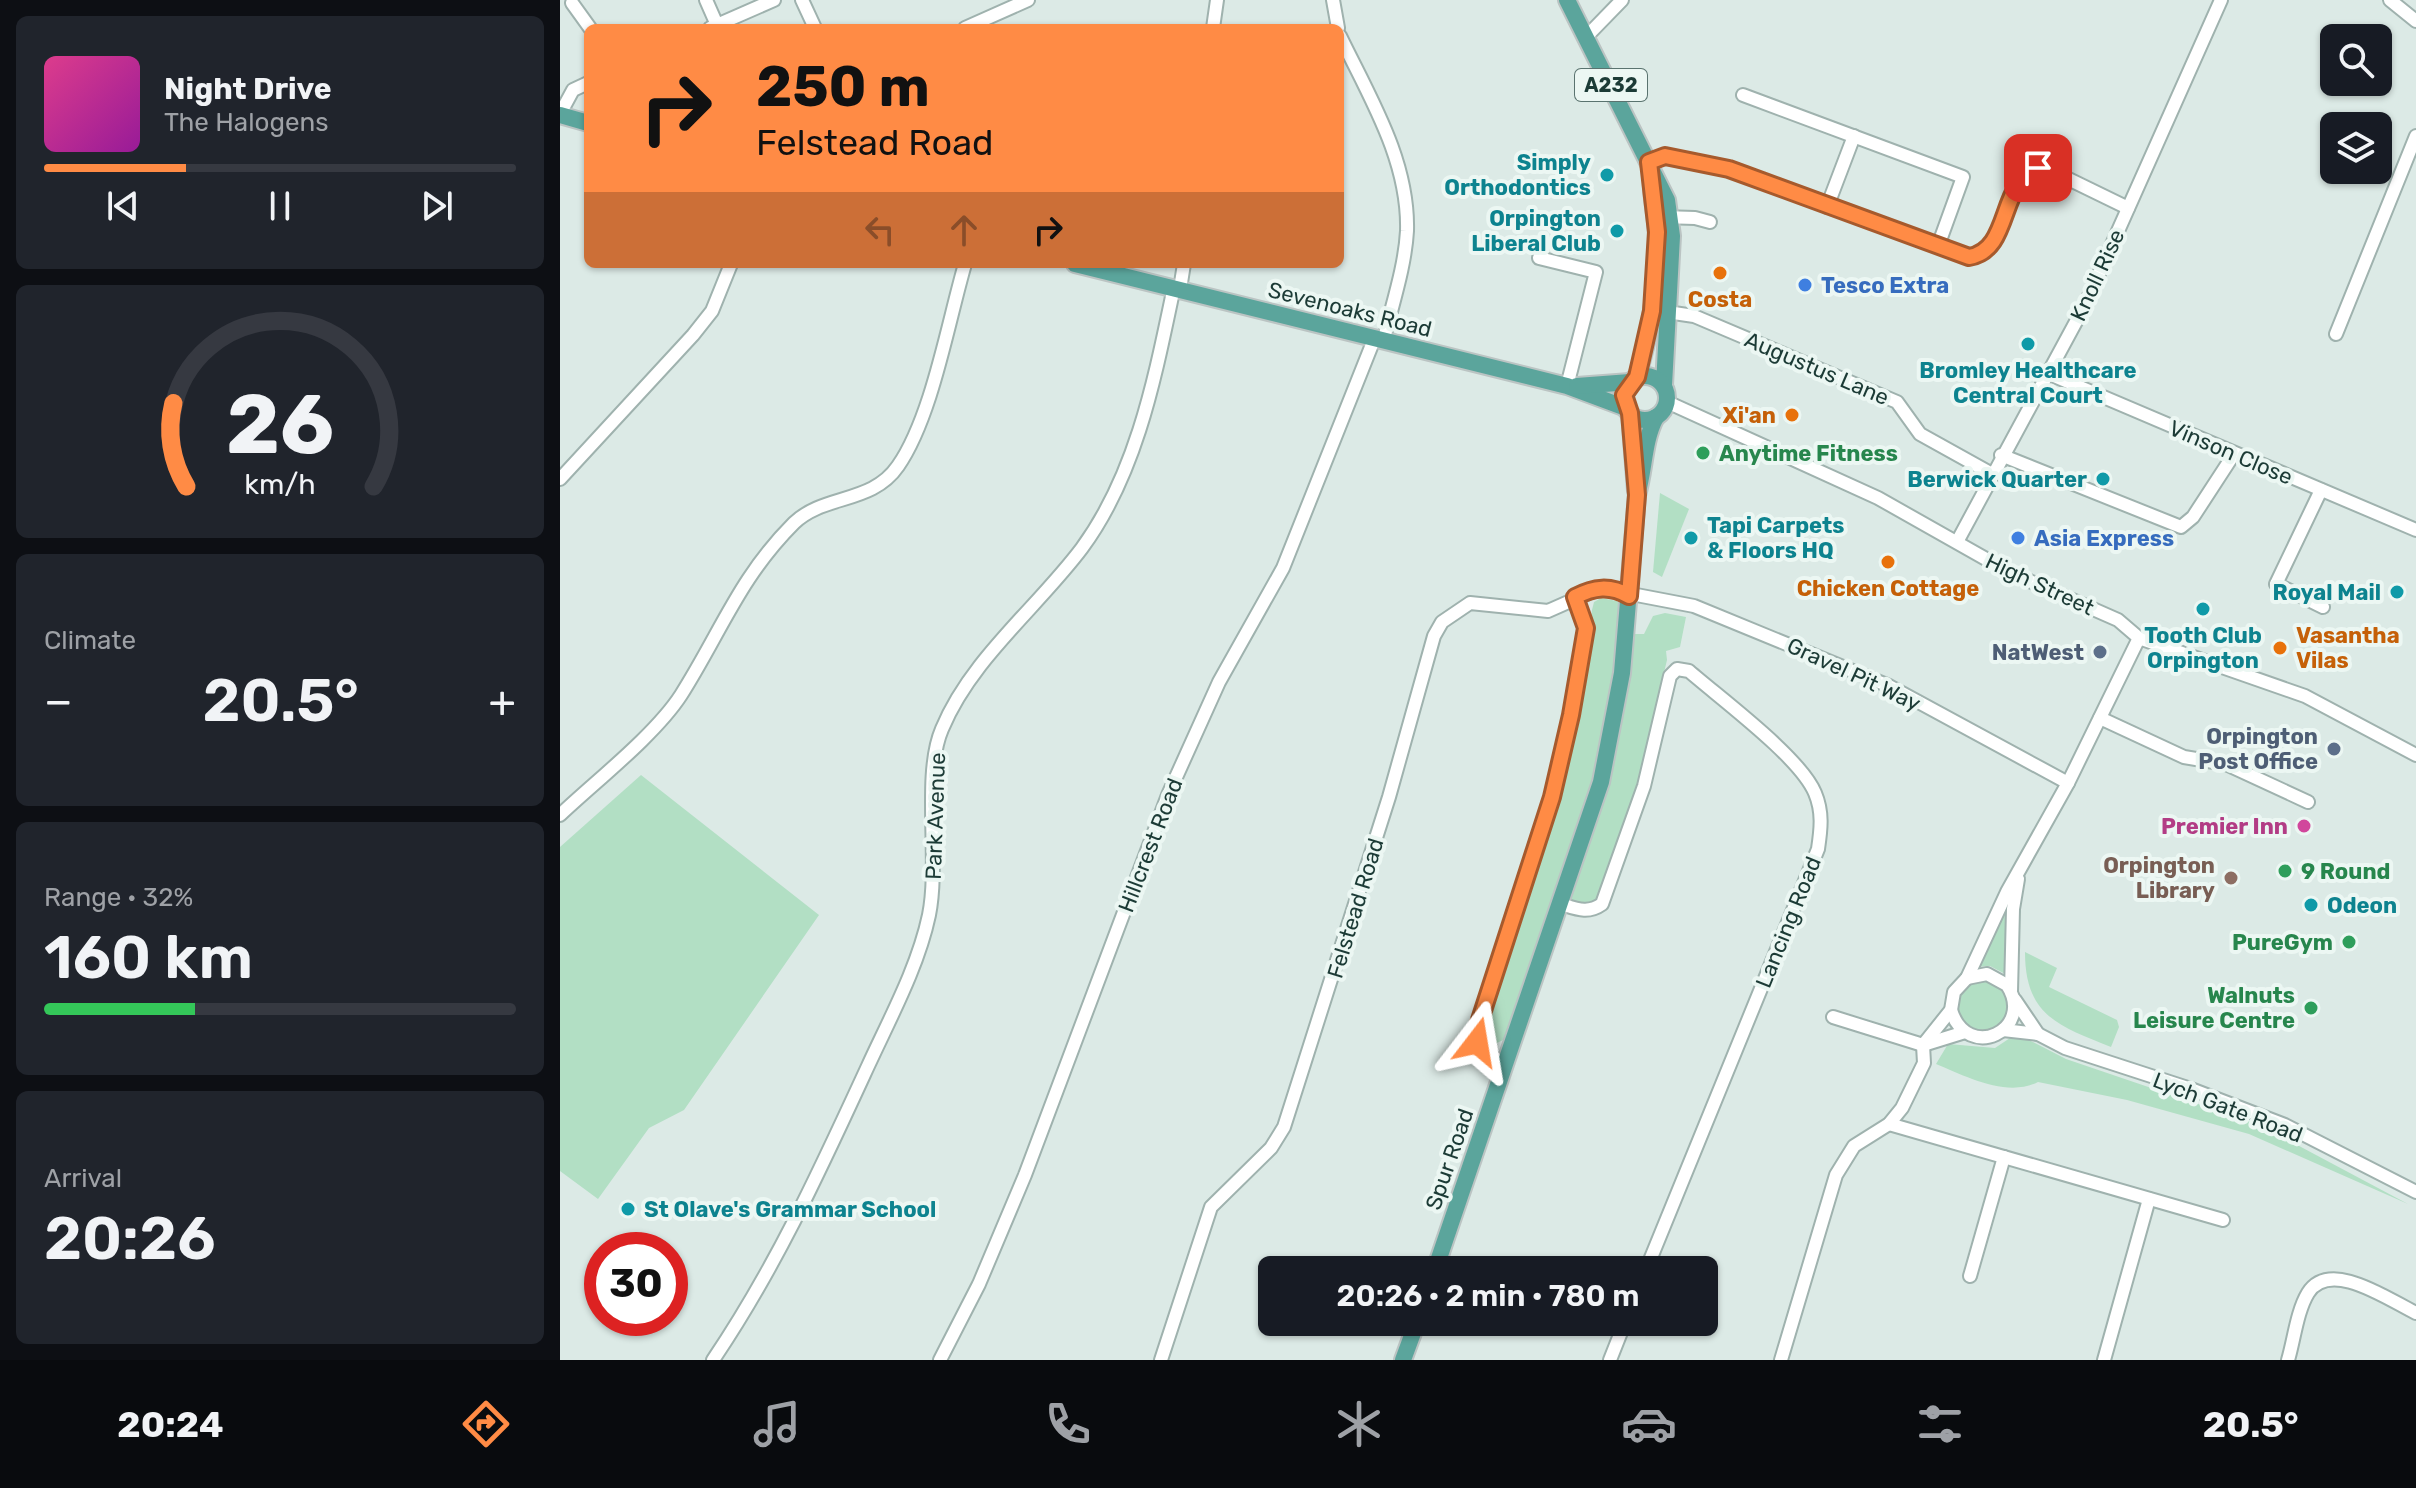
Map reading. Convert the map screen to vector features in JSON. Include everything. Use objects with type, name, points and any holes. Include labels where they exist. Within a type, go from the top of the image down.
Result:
[{"type":"main road","name":"A232","points":[[1567,0],[1650,167]]},
{"type":"main road","points":[[560,114],[584,122]]},
{"type":"main road","points":[[1650,167],[1650,193],[1663,217],[1667,312],[1665,394],[1656,417],[1642,419],[1628,411],[1624,395],[1634,379],[1652,311],[1663,217]]},
{"type":"main road","name":"Sevenoaks Road","points":[[1092,268],[1567,386],[1628,411]]},
{"type":"main road","points":[[1634,379],[1652,376],[1665,394]]},
{"type":"main road","name":"Sevenoaks Road","points":[[1567,386],[1606,386],[1634,379]]},
{"type":"main road","name":"Spur Road","points":[[1440,1256],[1601,782],[1613,726],[1629,596],[1637,495],[1628,411]]},
{"type":"main road","name":"Spur Road","points":[[1637,495],[1645,469],[1647,438],[1656,417]]},
{"type":"main road","points":[[1403,1360],[1412,1336]]},
{"type":"street","points":[[706,0],[712,24]]},
{"type":"street","points":[[720,24],[774,0]]},
{"type":"street","points":[[802,0],[813,24]]},
{"type":"street","points":[[974,24],[1028,0]]},
{"type":"street","points":[[1214,24],[1217,0]]},
{"type":"street","points":[[1333,0],[1337,24]]},
{"type":"street","points":[[1587,36],[1622,0]]},
{"type":"street","name":"Knoll Rise","points":[[1957,542],[2001,455],[2085,305],[2221,0]]},
{"type":"street","points":[[2390,0],[2416,21]]},
{"type":"street","points":[[572,3],[587,24]]},
{"type":"street","name":"Hillcrest Road","points":[[940,1360],[979,1284],[1025,1175],[1168,795],[1219,682],[1283,568],[1380,338],[1407,235],[1406,201],[1400,167],[1344,45]]},
{"type":"street","points":[[560,114],[573,90],[584,85]]},
{"type":"street","points":[[1743,95],[1963,177],[1938,246]]},
{"type":"street","points":[[1827,207],[1854,136]]},
{"type":"street","points":[[2336,334],[2416,136]]},
{"type":"street","points":[[1650,167],[1665,156],[1729,169],[1969,257],[1982,255],[1990,248],[2025,173],[2038,168],[2052,171],[2128,208]]},
{"type":"street","points":[[1663,217],[1710,222]]},
{"type":"street","points":[[1539,258],[1596,272],[1567,386]]},
{"type":"street","points":[[560,479],[693,335],[712,311],[729,268]]},
{"type":"street","points":[[560,815],[679,697],[733,599],[765,554],[796,521],[814,508],[863,495],[897,467],[921,420],[964,268]]},
{"type":"street","name":"Park Avenue","points":[[713,1360],[765,1279],[805,1204],[918,953],[933,893],[935,756],[949,712],[974,677],[1081,549],[1105,514],[1129,459],[1145,409],[1183,268]]},
{"type":"street","name":"Augustus Lane","points":[[1667,312],[1694,316],[1897,402],[1920,434],[1992,474]]},
{"type":"street","name":"Vinson Close","points":[[2047,373],[2416,530]]},
{"type":"street","name":"High Street","points":[[1665,394],[1865,491],[2009,572],[2118,620],[2139,638],[2305,696],[2416,755]]},
{"type":"street","points":[[2001,455],[2181,527],[2193,517],[2234,454]]},
{"type":"street","points":[[2321,490],[2276,584],[2323,607]]},
{"type":"street","name":"Felstead Road","points":[[1161,1360],[1211,1207],[1271,1148],[1284,1127],[1389,797],[1434,636],[1442,622],[1470,603],[1486,602],[1538,612],[1558,608],[1575,597],[1600,588],[1617,589],[1629,596]]},
{"type":"street","name":"Gravel Pit Way","points":[[1629,596],[1703,609],[1863,675],[2068,783]]},
{"type":"street","points":[[1505,1062],[1483,1054],[1477,1042],[1478,1026],[1552,797],[1571,715],[1586,628],[1575,597]]},
{"type":"street","points":[[1781,1360],[1836,1175],[1854,1146],[1889,1124],[1902,1108],[1924,1063],[1923,1045],[1951,1010],[1954,992],[1967,978],[2139,638]]},
{"type":"street","name":"Lancing Road","points":[[1561,904],[1583,911],[1593,910],[1602,904],[1644,786],[1670,676],[1677,669],[1689,671],[1799,769],[1815,793],[1822,823],[1818,849],[1652,1256]]},
{"type":"street","points":[[2100,718],[2171,752],[2192,760],[2226,764],[2308,802]]},
{"type":"street","points":[[1833,1017],[1923,1045],[1965,1032],[1986,1037],[2003,1030],[2013,1014],[2013,909],[2018,875]]},
{"type":"street","points":[[1967,978],[1981,974],[1994,976],[2012,995],[2038,1034]]},
{"type":"street","points":[[1951,1010],[1965,1032]]},
{"type":"street","name":"Lych Gate Road","points":[[2003,1030],[2038,1034],[2065,1048],[2191,1089],[2285,1125],[2415,1192]]},
{"type":"street","points":[[1889,1124],[2223,1220]]},
{"type":"street","points":[[1970,1276],[2004,1157]]},
{"type":"street","points":[[2104,1360],[2149,1199]]},
{"type":"street","points":[[2288,1360],[2307,1295],[2318,1282],[2331,1277],[2345,1280],[2416,1313]]},
{"type":"street","points":[[1610,1360],[1619,1336]]},
{"type":"green space","points":[[1660,493],[1689,509],[1662,577],[1653,572]]},
{"type":"green space","points":[[1601,598],[1617,601],[1622,608],[1606,720],[1593,779],[1507,1038],[1495,1044],[1487,1041],[1483,1032],[1564,772],[1577,712],[1592,610],[1594,602]]},
{"type":"green space","points":[[1665,613],[1686,617],[1680,647],[1666,651],[1667,660],[1635,793],[1597,898],[1591,905],[1571,900],[1606,787],[1635,634],[1644,634],[1653,616]]},
{"type":"green space","points":[[641,775],[819,915],[684,1110],[649,1128],[598,1199],[560,1171],[560,847]]},
{"type":"green space","points":[[2008,902],[2009,976],[1990,966],[1976,967]]},
{"type":"green space","points":[[2025,952],[2057,968],[2049,987],[2117,1020],[2119,1027],[2111,1047],[2061,1025],[2038,1005],[2031,991]]},
{"type":"green space","points":[[1983,980],[2000,988],[2008,1005],[2000,1022],[1983,1030],[1966,1022],[1958,1005],[1966,988]]},
{"type":"green space","points":[[2021,1036],[2066,1059],[2260,1125],[2408,1204],[2249,1134],[2127,1100],[2038,1082],[2013,1088],[1986,1084],[1936,1064],[1948,1044],[1995,1048],[2010,1038]]},
{"type":"place","name":"Simply Orthodontics","points":[[1607,175]]},
{"type":"place","name":"Orpington Liberal Club","points":[[1617,231]]},
{"type":"place","name":"Costa","points":[[1720,273]]},
{"type":"place","name":"Tesco Extra","points":[[1805,285]]},
{"type":"place","name":"Bromley Healthcare Central Court","points":[[2028,344]]},
{"type":"place","name":"Xi'an","points":[[1792,415]]},
{"type":"place","name":"Anytime Fitness","points":[[1703,453]]},
{"type":"place","name":"Berwick Quarter","points":[[2103,479]]},
{"type":"place","name":"Tapi Carpets & Floors HQ","points":[[1691,538]]},
{"type":"place","name":"Asia Express","points":[[2018,538]]},
{"type":"place","name":"Chicken Cottage","points":[[1888,562]]},
{"type":"place","name":"Royal Mail","points":[[2397,592]]},
{"type":"place","name":"Tooth Club Orpington","points":[[2203,609]]},
{"type":"place","name":"Vasantha Vilas","points":[[2280,648]]},
{"type":"place","name":"NatWest","points":[[2100,652]]},
{"type":"place","name":"Orpington Post Office","points":[[2334,749]]},
{"type":"place","name":"Premier Inn","points":[[2304,826]]},
{"type":"place","name":"9 Round","points":[[2285,871]]},
{"type":"place","name":"Orpington Library","points":[[2231,878]]},
{"type":"place","name":"Odeon","points":[[2311,905]]},
{"type":"place","name":"PureGym","points":[[2349,942]]},
{"type":"place","name":"Walnuts Leisure Centre","points":[[2311,1008]]},
{"type":"place","name":"St Olave's Grammar School","points":[[628,1209]]},
{"type":"route","points":[[1477,1042],[1478,1026],[1552,797],[1571,715],[1586,628],[1585,618],[1575,597],[1600,588],[1617,589],[1629,596],[1637,495],[1632,469],[1630,413],[1624,395],[1626,387],[1637,377],[1652,311],[1657,232],[1650,193],[1652,171],[1649,162],[1665,156],[1729,169],[1969,257],[1982,255],[1990,248],[2015,189],[2025,173],[2038,168]]}]
